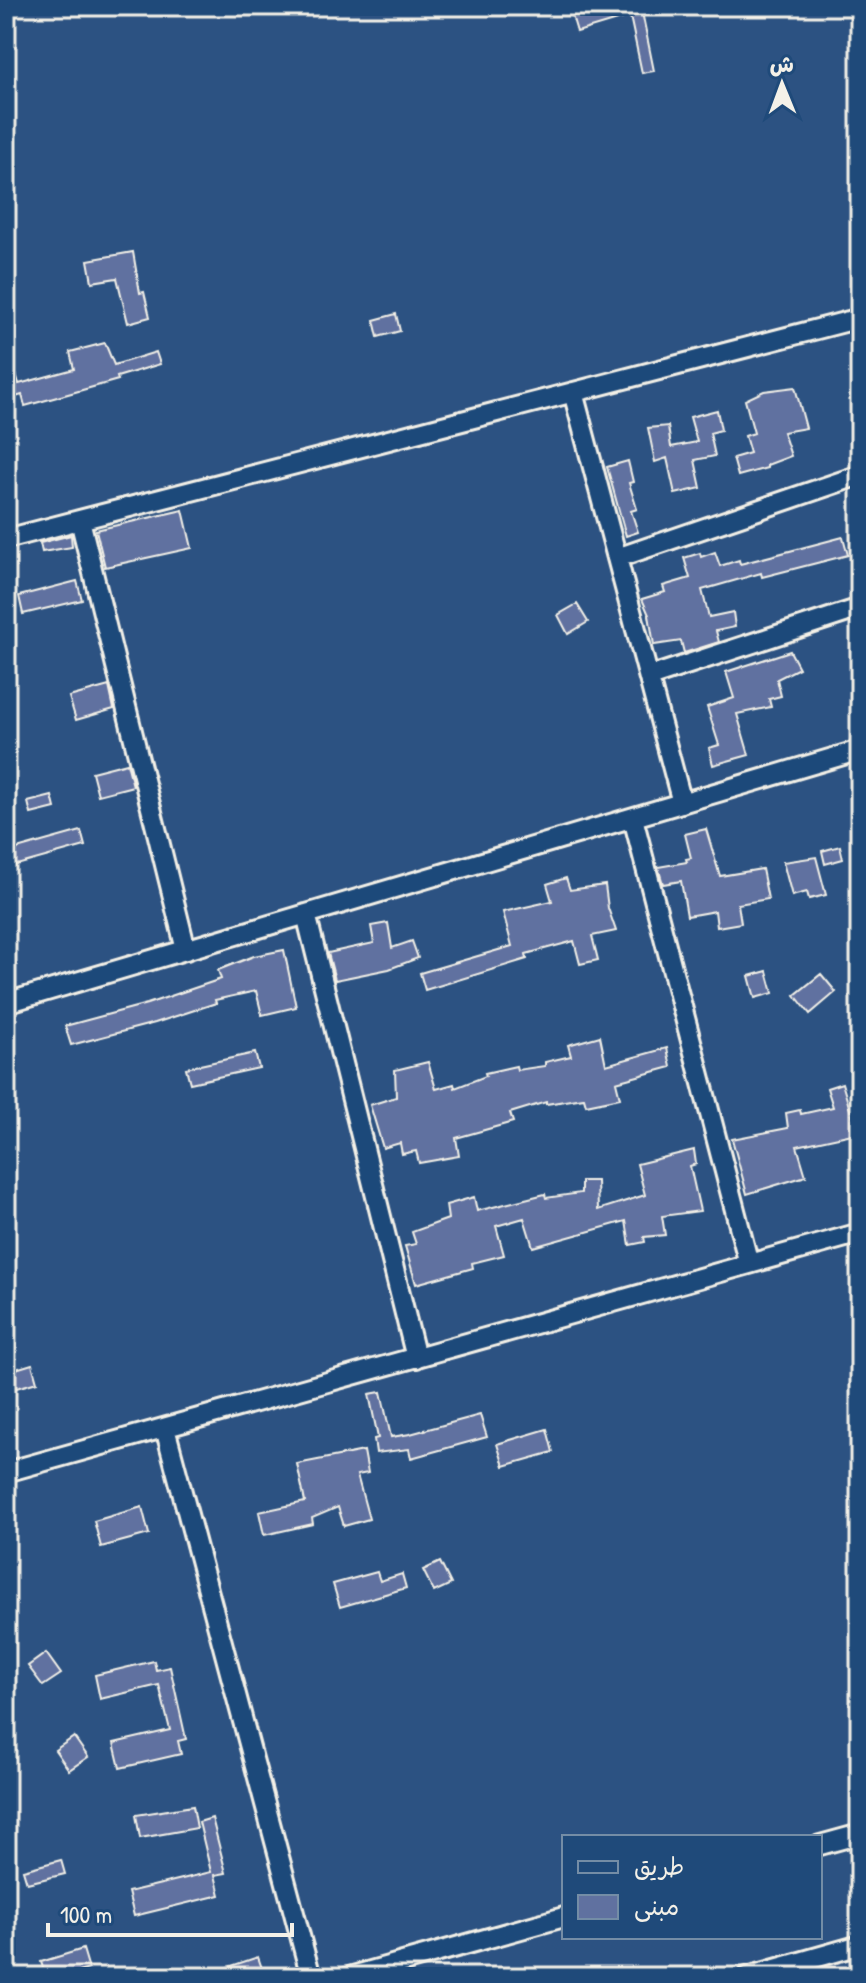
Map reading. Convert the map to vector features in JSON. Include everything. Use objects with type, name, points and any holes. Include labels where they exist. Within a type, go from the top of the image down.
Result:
[{"type":"street","points":[[6,539],[860,318]]},
{"type":"street","points":[[573,392],[682,803]]},
{"type":"street","points":[[617,558],[860,475]]},
{"type":"street","points":[[80,520],[186,950]]},
{"type":"street","points":[[649,677],[860,608]]},
{"type":"street","points":[[6,1003],[860,750]]},
{"type":"street","points":[[633,818],[749,1264]]},
{"type":"street","points":[[306,914],[416,1358]]},
{"type":"street","points":[[6,1472],[860,1233]]},
{"type":"street","points":[[165,1428],[311,1977]]},
{"type":"street","points":[[822,1844],[860,1834]]},
{"type":"street","points":[[349,1977],[562,1918]]},
{"type":"street","points":[[747,1977],[802,1969],[860,1945]]},
{"type":"building","points":[[579,6],[650,6],[651,9],[642,12],[654,71],[642,73],[630,16],[577,32],[570,9]]},
{"type":"building","points":[[133,252],[140,293],[144,292],[150,317],[128,323],[117,278],[92,282],[88,260]]},
{"type":"building","points":[[396,314],[400,331],[378,337],[374,320]]},
{"type":"building","points":[[105,343],[114,365],[156,352],[160,364],[117,377],[118,380],[25,406],[22,395],[6,400],[6,353],[10,353],[19,384],[74,369],[70,352]]},
{"type":"building","points":[[795,387],[806,428],[783,432],[791,456],[767,465],[767,468],[738,476],[733,458],[750,453],[745,436],[754,433],[745,400],[764,391]]},
{"type":"building","points":[[717,410],[721,430],[710,433],[715,456],[695,460],[701,488],[675,494],[667,458],[655,462],[648,428],[668,426],[671,447],[697,442],[690,417]]},
{"type":"building","points":[[628,461],[633,482],[629,483],[637,509],[631,511],[638,532],[626,536],[607,467]]},
{"type":"building","points":[[183,510],[192,548],[105,567],[96,530]]},
{"type":"building","points":[[71,535],[72,547],[42,552],[40,543]]},
{"type":"building","points":[[843,537],[848,555],[762,577],[761,573],[702,590],[709,617],[733,612],[735,627],[716,631],[719,642],[684,653],[681,641],[654,645],[649,615],[642,599],[665,592],[663,586],[690,578],[684,558],[715,552],[720,566],[739,560],[740,564]]},
{"type":"building","points":[[77,581],[82,600],[23,614],[19,596]]},
{"type":"building","points":[[577,604],[588,622],[568,634],[558,615]]},
{"type":"building","points":[[790,651],[799,668],[777,679],[781,696],[769,699],[771,707],[737,714],[749,755],[713,765],[709,748],[719,745],[707,707],[734,698],[726,672]]},
{"type":"building","points":[[109,686],[114,709],[76,720],[69,697]]},
{"type":"building","points":[[127,763],[133,786],[98,795],[92,772]]},
{"type":"building","points":[[52,796],[55,808],[31,814],[28,802]]},
{"type":"building","points":[[706,829],[720,876],[762,869],[768,899],[738,904],[741,923],[717,927],[715,911],[687,916],[681,881],[663,884],[658,867],[687,862],[686,859],[691,858],[685,834]]},
{"type":"building","points":[[81,831],[85,846],[6,868],[6,852]]},
{"type":"building","points":[[840,846],[843,859],[825,864],[822,851]]},
{"type":"building","points":[[816,857],[826,895],[809,899],[807,892],[792,896],[783,862]]},
{"type":"building","points":[[566,878],[570,890],[605,885],[608,908],[616,931],[592,936],[598,960],[580,964],[574,941],[526,954],[527,959],[425,990],[420,973],[512,946],[503,912],[552,901],[547,884]]},
{"type":"building","points":[[388,923],[392,948],[412,941],[418,958],[389,969],[335,980],[328,953],[374,943],[371,926]]},
{"type":"building","points":[[284,950],[296,1007],[262,1015],[256,991],[215,1000],[216,1003],[155,1023],[71,1045],[65,1026],[147,1004],[221,979],[218,970],[254,956]]},
{"type":"building","points":[[767,971],[773,993],[755,998],[749,976]]},
{"type":"building","points":[[821,974],[836,992],[810,1014],[795,995]]},
{"type":"building","points":[[600,1036],[606,1065],[667,1048],[671,1067],[616,1082],[620,1098],[586,1105],[584,1098],[546,1102],[510,1113],[513,1122],[456,1138],[459,1156],[419,1163],[416,1151],[402,1154],[400,1143],[383,1148],[370,1105],[396,1097],[395,1070],[428,1062],[436,1089],[454,1084],[455,1088],[486,1076],[485,1073],[516,1066],[517,1070],[545,1066],[545,1062],[571,1056],[568,1045]]},
{"type":"building","points":[[255,1053],[259,1068],[190,1083],[186,1068]]},
{"type":"building","points":[[842,1083],[857,1133],[797,1146],[806,1176],[747,1194],[732,1139],[788,1128],[786,1113],[800,1110],[801,1114],[833,1107],[827,1088]]},
{"type":"building","points":[[694,1150],[696,1164],[690,1166],[700,1211],[662,1216],[665,1235],[644,1237],[645,1242],[630,1245],[626,1221],[533,1247],[524,1218],[496,1226],[504,1255],[472,1263],[473,1268],[416,1284],[405,1246],[416,1244],[412,1232],[448,1219],[446,1205],[474,1197],[477,1211],[545,1194],[546,1198],[581,1193],[581,1181],[597,1181],[598,1210],[645,1195],[637,1164]]},
{"type":"building","points":[[32,1364],[37,1382],[6,1391],[6,1372]]},
{"type":"building","points":[[381,1392],[391,1437],[480,1415],[487,1437],[411,1458],[409,1449],[376,1453],[374,1439],[378,1438],[369,1394]]},
{"type":"building","points":[[547,1429],[553,1452],[504,1466],[497,1444]]},
{"type":"building","points":[[364,1451],[368,1473],[357,1475],[369,1519],[344,1526],[338,1507],[312,1518],[313,1524],[264,1535],[259,1512],[305,1502],[297,1464]]},
{"type":"building","points":[[142,1507],[149,1534],[101,1547],[94,1521]]},
{"type":"building","points":[[440,1562],[451,1584],[434,1592],[423,1570]]},
{"type":"building","points":[[377,1572],[380,1581],[402,1574],[406,1588],[340,1607],[333,1584]]},
{"type":"building","points":[[46,1653],[61,1674],[43,1686],[28,1666]]},
{"type":"building","points":[[154,1661],[156,1670],[170,1667],[186,1739],[178,1741],[181,1754],[120,1768],[114,1743],[170,1730],[159,1685],[100,1699],[95,1675]]},
{"type":"building","points":[[74,1737],[88,1757],[69,1770],[55,1750]]},
{"type":"building","points":[[193,1806],[197,1828],[140,1838],[136,1815]]},
{"type":"building","points":[[212,1818],[226,1873],[215,1875],[220,1895],[134,1916],[128,1892],[211,1872],[199,1822]]},
{"type":"building","points":[[61,1860],[65,1874],[27,1883],[23,1870]]},
{"type":"building","points":[[83,1949],[89,1969],[60,1977],[46,1977],[41,1962]]},
{"type":"building","points":[[258,1957],[265,1977],[232,1977],[228,1967]]}]
